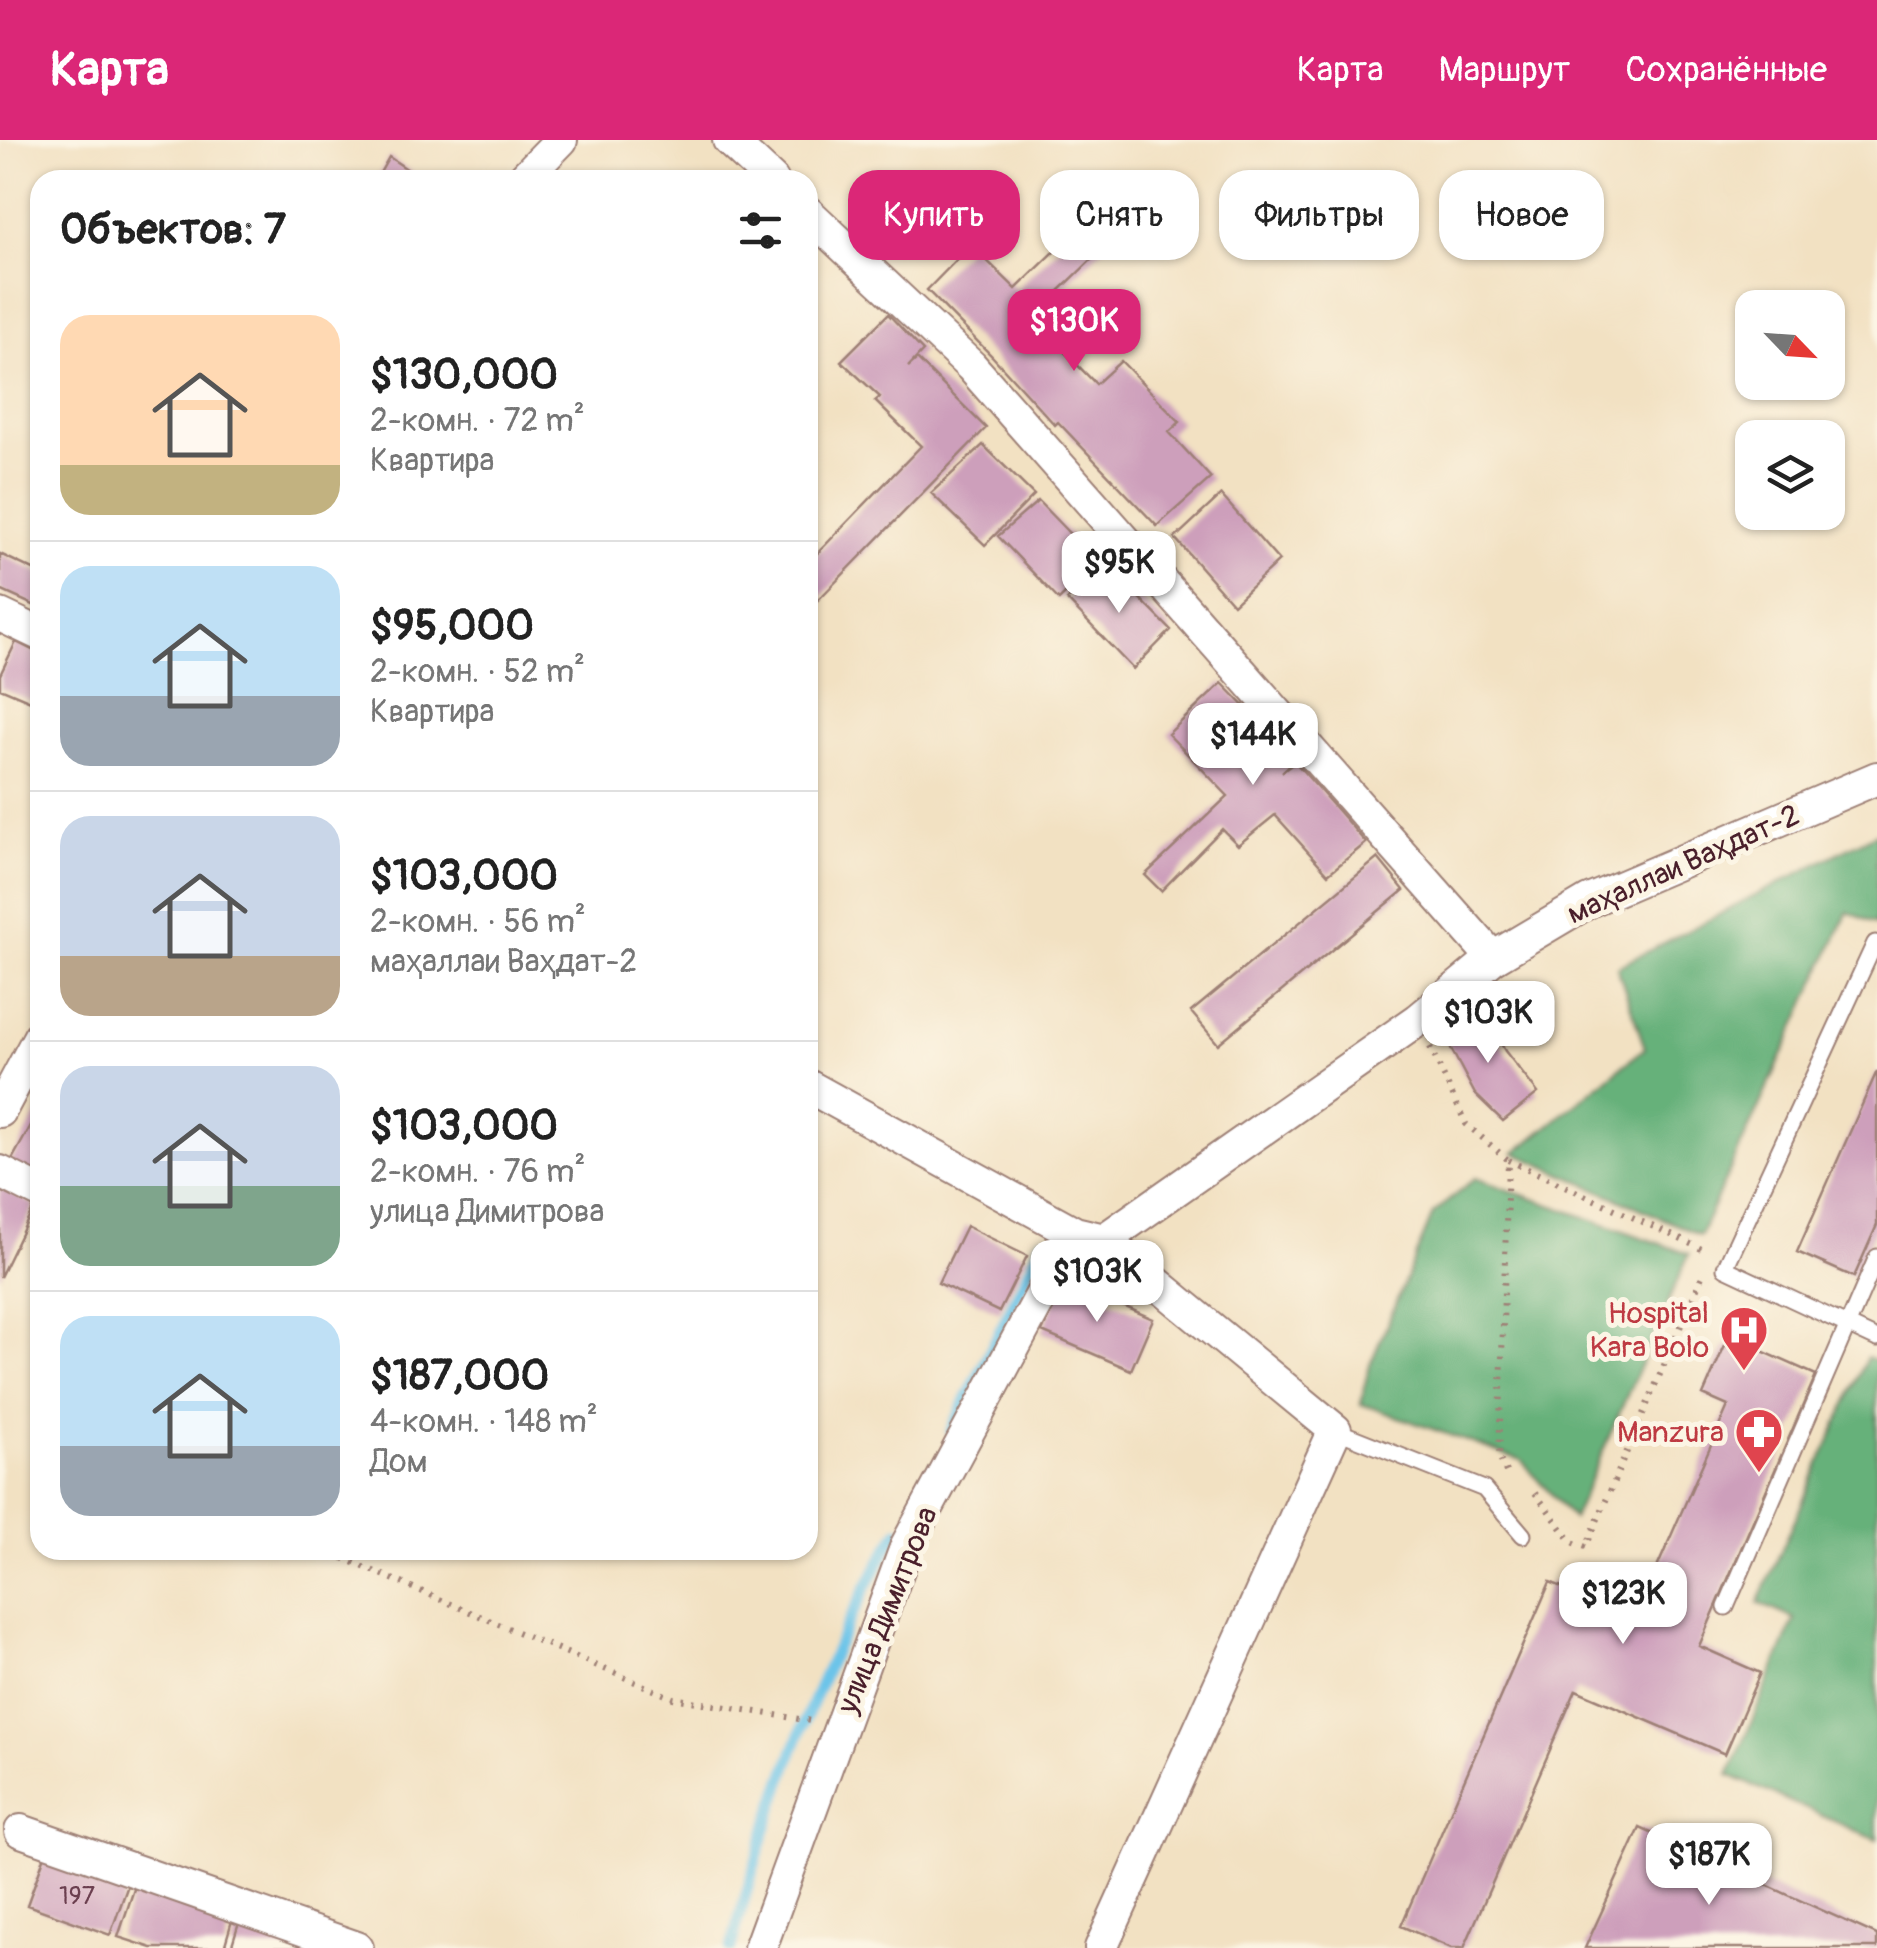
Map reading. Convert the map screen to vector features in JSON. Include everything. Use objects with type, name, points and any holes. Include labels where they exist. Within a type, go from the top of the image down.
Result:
[{"type":"street","points":[[532,170],[560,140]]},
{"type":"street","points":[[729,140],[761,170]]},
{"type":"street","points":[[818,222],[971,366],[1494,958]]},
{"type":"street","points":[[0,616],[30,630]]},
{"type":"street","name":"маҳаллаи Ваҳдат-2","points":[[1090,1236],[1418,1020],[1494,958],[1588,901],[1877,778]]},
{"type":"street","points":[[0,1111],[30,1055]]},
{"type":"street","points":[[818,1091],[1090,1236],[1335,1430],[1101,1948]]},
{"type":"street","points":[[0,1172],[30,1187]]},
{"type":"street","name":"улица Димитрова","points":[[760,1948],[907,1544],[1090,1236]]},
{"type":"street","points":[[21,1831],[357,1948]]},
{"type":"lane","points":[[1877,944],[1725,1268],[1877,1339]]},
{"type":"lane","points":[[1726,1607],[1877,1257]]},
{"type":"lane","points":[[1335,1430],[1484,1489],[1523,1535]]},
{"type":"path","points":[[1418,1020],[1466,1124],[1508,1160],[1712,1254]]},
{"type":"path","points":[[1500,1457],[1508,1160]]},
{"type":"path","points":[[1535,1493],[1572,1542],[1586,1547],[1704,1272]]},
{"type":"path","points":[[348,1560],[673,1698],[793,1719]]},
{"type":"green space","points":[[1877,833],[1877,924],[1848,912],[1700,1235],[1515,1153],[1645,1048],[1617,967]]},
{"type":"green space","points":[[1475,1178],[1689,1254],[1573,1519],[1521,1460],[1361,1404],[1370,1365],[1433,1214]]},
{"type":"green space","points":[[1867,1357],[1877,1361],[1877,1840],[1729,1775],[1795,1619],[1758,1603]]},
{"type":"building","points":[[389,157],[408,170],[382,170]]},
{"type":"building","points":[[956,260],[986,260],[1016,289],[1046,260],[1091,260],[1031,318],[1096,384],[1121,361],[1180,422],[1169,432],[1211,478],[1157,526],[927,290]]},
{"type":"building","points":[[888,314],[923,351],[908,367],[917,359],[986,428],[818,600],[818,553],[921,446],[875,401],[880,397],[841,361]]},
{"type":"building","points":[[983,445],[1034,495],[985,545],[931,493]]},
{"type":"building","points":[[1221,495],[1279,561],[1233,604],[1175,538]]},
{"type":"building","points":[[1038,501],[1097,562],[1059,600],[998,536]]},
{"type":"building","points":[[0,554],[30,568],[30,604],[0,590]]},
{"type":"building","points":[[1106,564],[1171,630],[1133,669],[1067,600]]},
{"type":"building","points":[[16,642],[30,649],[30,701],[0,688],[0,675]]},
{"type":"building","points":[[1222,683],[1296,759],[1282,772],[1295,762],[1366,843],[1328,874],[1275,815],[1238,845],[1222,829],[1161,891],[1145,875],[1228,796],[1168,734]]},
{"type":"building","points":[[1378,858],[1404,890],[1218,1044],[1191,1012]]},
{"type":"building","points":[[1485,1013],[1505,1051],[1538,1093],[1503,1121],[1475,1094],[1440,1028]]},
{"type":"building","points":[[1877,1071],[1877,1225],[1854,1277],[1797,1252]]},
{"type":"building","points":[[30,1127],[30,1176],[9,1165]]},
{"type":"building","points":[[0,1188],[30,1203],[30,1215],[0,1277]]},
{"type":"building","points":[[966,1226],[1027,1256],[999,1312],[938,1283]]},
{"type":"building","points":[[1064,1280],[1153,1319],[1131,1370],[1042,1332]]},
{"type":"building","points":[[1725,1345],[1749,1355],[1753,1347],[1816,1375],[1699,1646],[1760,1673],[1725,1754],[1576,1690],[1464,1948],[1451,1948],[1401,1926],[1550,1582],[1635,1618],[1728,1406],[1703,1395]]},
{"type":"building","points":[[1640,1828],[1877,1935],[1877,1948],[1585,1948]]},
{"type":"building","points":[[45,1855],[128,1885],[110,1935],[27,1905]]},
{"type":"building","points":[[135,1886],[233,1917],[224,1948],[152,1948],[118,1937]]},
{"type":"building","points":[[239,1922],[316,1948],[231,1948]]},
{"type":"waterway","points":[[951,1431],[1043,1241]]},
{"type":"waterway","points":[[731,1948],[762,1841],[800,1733],[845,1629],[898,1531]]},
{"type":"place","name":"Hospital Kara Bolo","points":[[1744,1372]]},
{"type":"place","name":"Manzura","points":[[1759,1474]]}]
